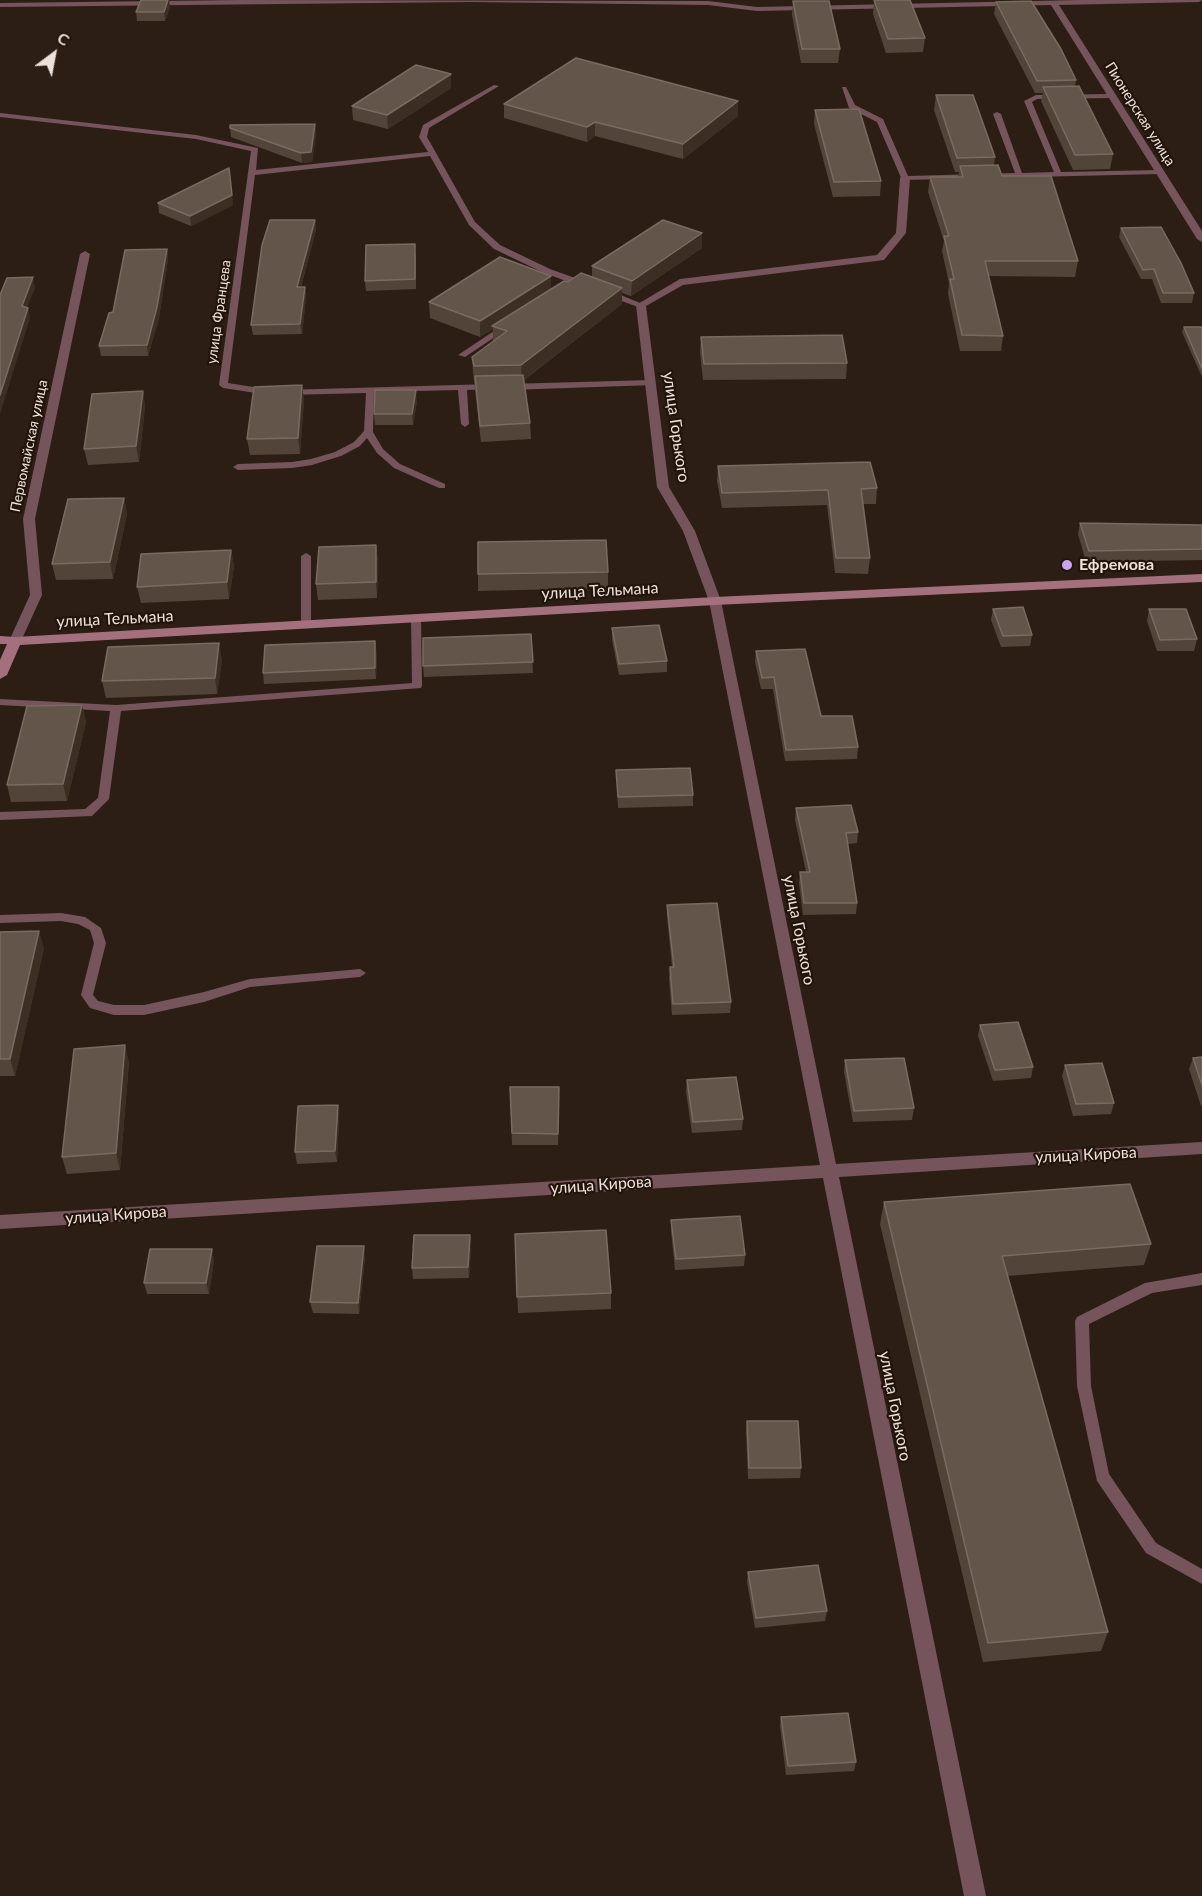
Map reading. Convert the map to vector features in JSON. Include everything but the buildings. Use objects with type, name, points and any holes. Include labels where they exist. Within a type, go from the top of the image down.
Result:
[{"type":"street","points":[[0,4],[217,1],[708,1],[757,9],[954,2],[1054,4],[1199,0]]},
{"type":"street","name":"Пионерская улица","points":[[1054,4],[1202,239]]},
{"type":"street","points":[[641,305],[680,282],[880,258],[901,232],[904,178]]},
{"type":"street","name":"Первомайская улица","points":[[0,675],[36,595],[29,519],[85,254]]},
{"type":"street","name":"улица Горького","points":[[641,305],[663,487],[688,531],[715,602],[975,1896]]},
{"type":"street","name":"улица Тельмана","points":[[0,640],[1202,578]]},
{"type":"street","name":"улица Кирова","points":[[0,1222],[1202,1148]]},
{"type":"lane","points":[[496,86],[426,127],[423,137],[472,223],[497,247],[547,271],[641,305]]},
{"type":"lane","points":[[844,88],[852,106],[880,122],[904,178],[1160,172]]},
{"type":"lane","points":[[1058,174],[1028,101],[1036,97],[1112,96]]},
{"type":"lane","points":[[997,114],[1019,175]]},
{"type":"lane","name":"улица Францева","points":[[0,115],[196,136],[255,150],[223,385],[270,392],[651,383]]},
{"type":"lane","points":[[251,172],[432,154]]},
{"type":"lane","points":[[568,288],[587,276]]},
{"type":"lane","points":[[462,356],[510,325]]},
{"type":"lane","points":[[462,388],[465,424]]},
{"type":"lane","points":[[370,391],[368,432],[380,451],[397,466],[442,486]]},
{"type":"lane","points":[[238,467],[312,462],[338,454],[357,444],[368,432]]},
{"type":"lane","points":[[306,556],[306,624]]},
{"type":"lane","points":[[0,702],[116,708],[417,686],[416,618]]},
{"type":"lane","points":[[0,816],[88,813],[103,799],[116,708]]},
{"type":"lane","points":[[0,919],[61,917],[81,921],[95,928],[100,943],[87,995],[94,1005],[114,1010],[144,1010],[204,997],[250,983],[360,973]]},
{"type":"lane","points":[[1202,1279],[1150,1287],[1082,1321],[1084,1386],[1102,1476],[1151,1548],[1202,1577]]},
{"type":"place","name":"Ефремова","points":[[1067,565]]}]
